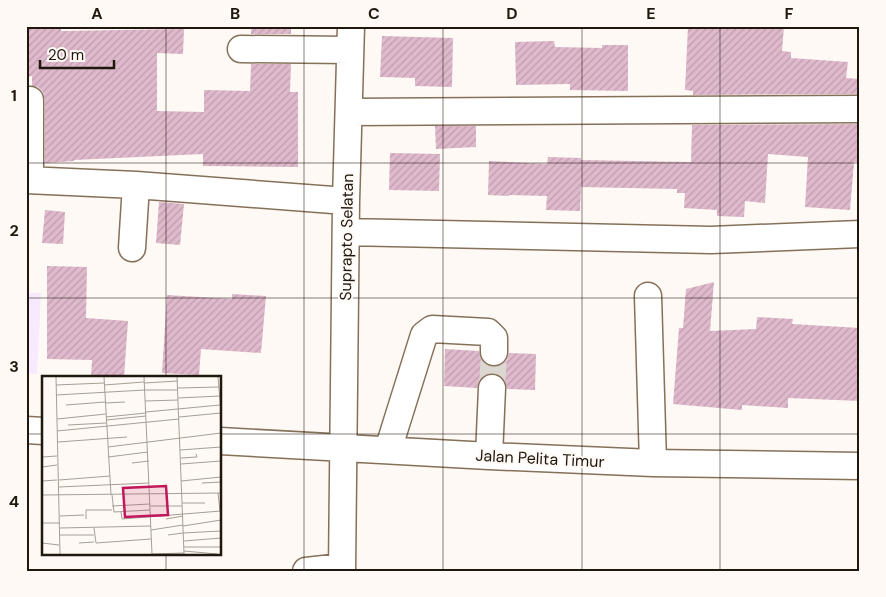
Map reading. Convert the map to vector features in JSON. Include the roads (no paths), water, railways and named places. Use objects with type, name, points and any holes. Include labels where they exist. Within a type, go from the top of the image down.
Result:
[{"type":"street","points":[[241,49],[350,38]]},
{"type":"street","name":"Suprapto Selatan","points":[[342,569],[346,201],[350,38]]},
{"type":"street","points":[[30,100],[28,180],[346,201]]},
{"type":"street","points":[[349,112],[860,108]]},
{"type":"street","points":[[132,248],[136,186]]},
{"type":"street","points":[[346,232],[711,240],[860,234]]},
{"type":"street","points":[[648,296],[653,463]]},
{"type":"street","points":[[388,450],[424,335],[432,329],[488,332],[494,338],[494,352]]},
{"type":"street","points":[[489,456],[492,388]]},
{"type":"street","points":[[26,430],[42,431]]},
{"type":"street","name":"Jalan Pelita Timur","points":[[221,441],[653,463],[860,466]]},
{"type":"street","points":[[306,571],[342,569]]},
{"type":"tunnel","points":[[492,388],[494,352]]}]
